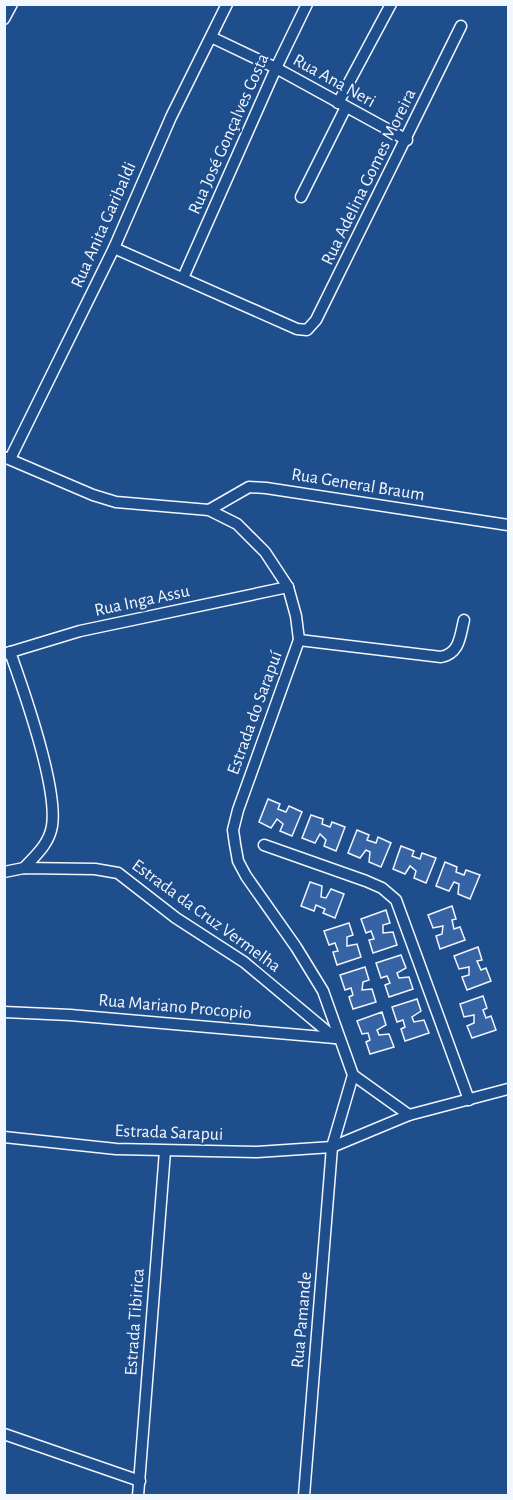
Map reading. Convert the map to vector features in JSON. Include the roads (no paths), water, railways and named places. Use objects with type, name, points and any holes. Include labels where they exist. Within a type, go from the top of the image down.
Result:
[{"type":"street","points":[[4,20],[12,4]]},
{"type":"street","name":"Rua Anita Garibaldi","points":[[7,458],[114,248],[171,117],[227,4]]},
{"type":"street","name":"Rua José Gonçalves Costa","points":[[183,278],[276,68],[307,4]]},
{"type":"street","points":[[302,197],[342,105],[391,4]]},
{"type":"street","name":"Rua Adelina Gomes Moreira","points":[[183,278],[297,329],[307,330],[316,320],[462,26]]},
{"type":"street","name":"Rua Ana Neri","points":[[211,37],[276,68],[406,140]]},
{"type":"street","points":[[114,248],[183,278]]},
{"type":"street","name":"Estrada do Sarapuí","points":[[7,458],[93,495],[116,502],[209,510],[237,524],[247,533],[265,552],[288,587],[296,616],[299,640],[238,810],[233,830],[238,861],[246,876],[296,947],[323,991],[352,1075]]},
{"type":"street","name":"Rua General Braum","points":[[209,510],[249,487],[508,525]]},
{"type":"street","name":"Rua Inga Assu","points":[[7,653],[80,631],[288,587]]},
{"type":"street","points":[[299,640],[441,657],[452,653],[457,647],[464,620]]},
{"type":"street","points":[[7,653],[28,704],[50,794],[52,815],[47,841],[24,867]]},
{"type":"street","points":[[264,845],[366,881],[382,888],[396,900],[469,1100]]},
{"type":"street","name":"Estrada da Cruz Vermelha","points":[[4,872],[24,867],[95,869],[118,873],[176,918],[263,976],[338,1038]]},
{"type":"street","name":"Rua Mariano Procopio","points":[[4,1012],[338,1038]]},
{"type":"street","points":[[332,1147],[352,1075],[409,1115]]},
{"type":"street","points":[[332,1147],[409,1115],[508,1089]]},
{"type":"street","name":"Estrada Sarapui","points":[[4,1137],[116,1149],[257,1152],[332,1147]]},
{"type":"street","name":"Rua Pamande","points":[[304,1496],[332,1147]]},
{"type":"street","name":"Estrada Tibirica","points":[[138,1496],[165,1150]]},
{"type":"street","points":[[4,1434],[140,1481]]}]
